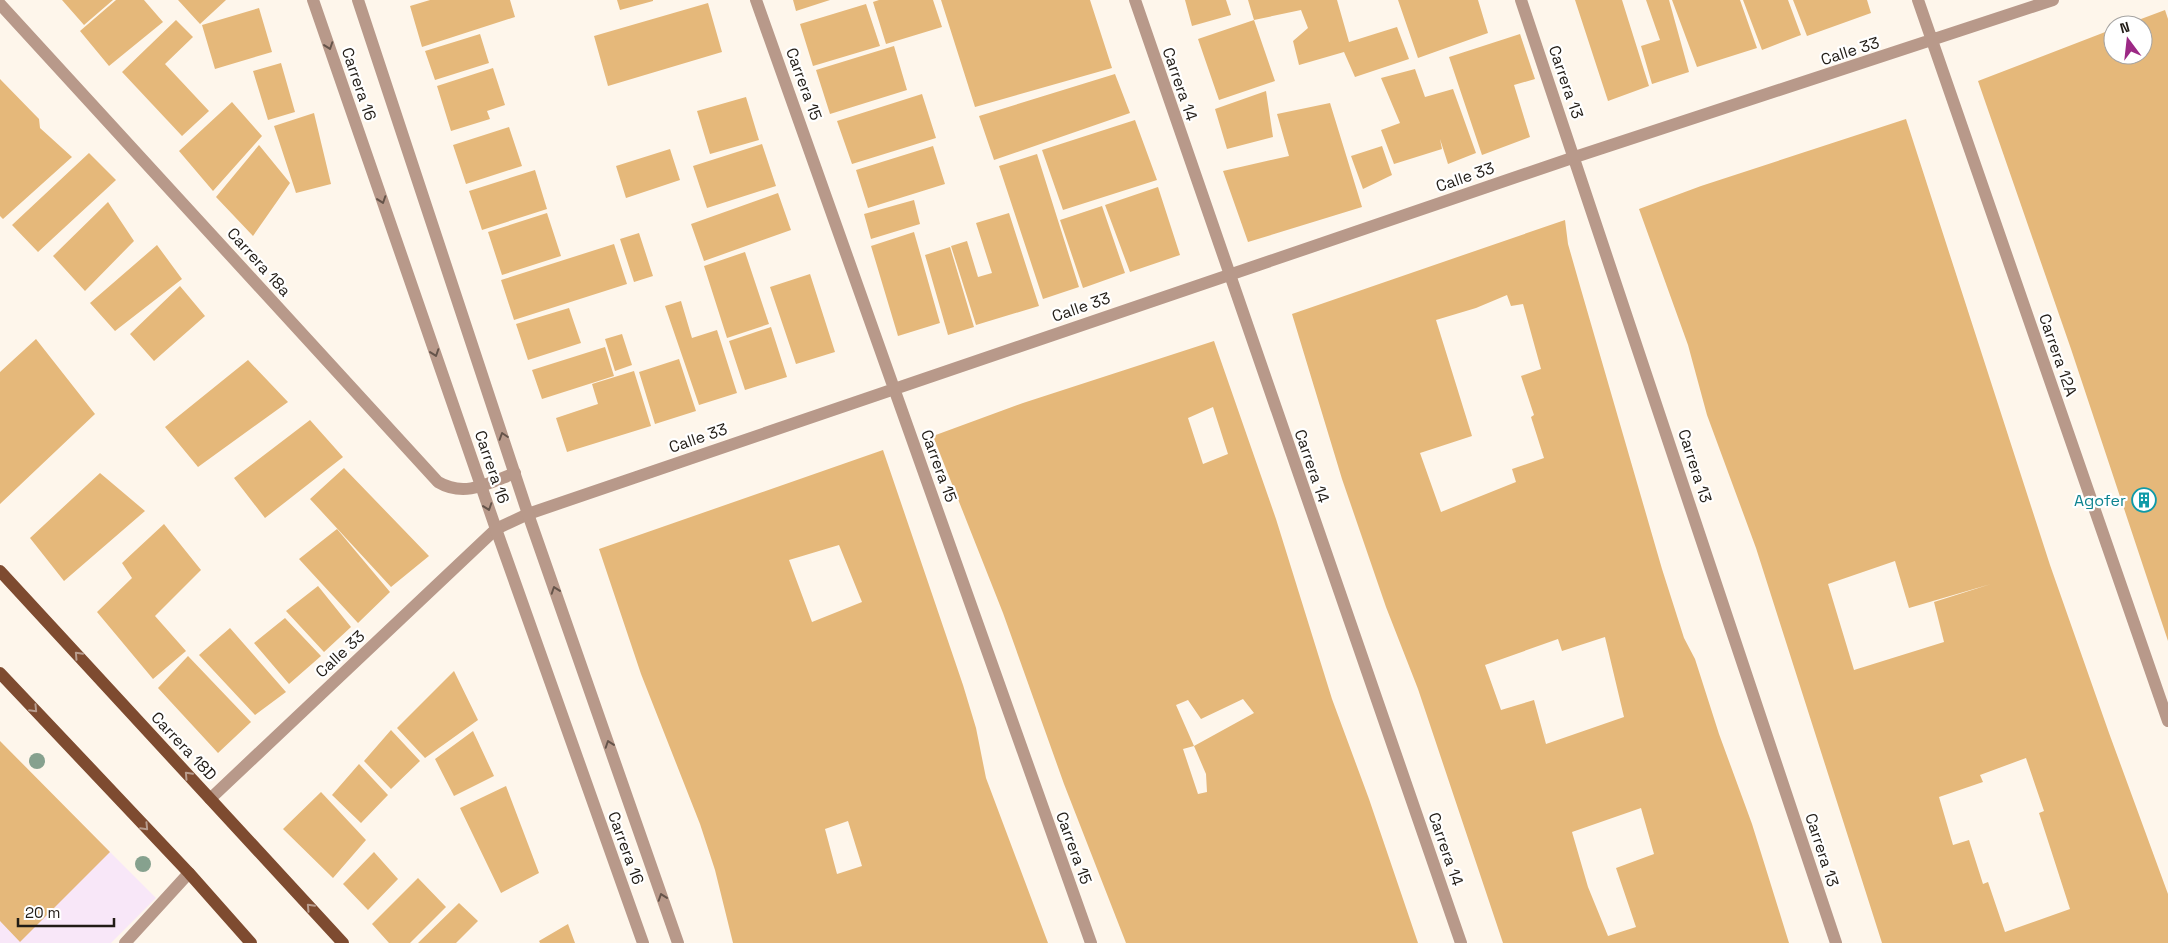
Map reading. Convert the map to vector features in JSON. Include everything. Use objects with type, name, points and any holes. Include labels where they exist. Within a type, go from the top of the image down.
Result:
[{"type":"main road","name":"Carrera 18D","points":[[0,571],[343,943]]},
{"type":"main road","points":[[0,673],[189,873],[250,943]]},
{"type":"street","name":"Carrera 16","points":[[313,0],[496,529],[643,943]]},
{"type":"street","name":"Carrera 16","points":[[358,0],[528,514],[678,943]]},
{"type":"street","name":"Carrera 15","points":[[756,0],[1091,943]]},
{"type":"street","name":"Carrera 14","points":[[1135,0],[1228,274],[1461,943]]},
{"type":"street","name":"Carrera 13","points":[[1521,0],[1836,943]]},
{"type":"street","name":"Carrera 12A","points":[[1918,0],[2168,722]]},
{"type":"street","name":"Calle 33","points":[[210,799],[496,529],[528,514],[1228,274],[1575,157],[2052,0]]},
{"type":"street","name":"Carrera 18a","points":[[0,4],[438,482],[448,488],[462,491],[515,473]]},
{"type":"street","points":[[125,943],[189,873]]},
{"type":"shaded area","points":[[0,757],[76,818],[156,898],[111,943],[0,943]]},
{"type":"building","points":[[62,0],[113,0],[84,25]]},
{"type":"building","points":[[116,0],[144,0],[163,22],[109,66],[80,31]]},
{"type":"building","points":[[178,0],[226,0],[200,24]]},
{"type":"building","points":[[430,0],[510,0],[515,17],[422,47],[410,6]]},
{"type":"building","points":[[617,0],[653,0],[653,1],[620,10]]},
{"type":"building","points":[[793,0],[830,0],[796,11]]},
{"type":"building","points":[[879,0],[933,0],[942,27],[886,44],[873,2]]},
{"type":"building","points":[[941,0],[1090,0],[1112,68],[975,107]]},
{"type":"building","points":[[1185,0],[1226,0],[1231,15],[1192,26]]},
{"type":"building","points":[[1248,0],[1337,0],[1349,42],[1397,27],[1409,59],[1355,77],[1344,52],[1299,65],[1293,41],[1308,28],[1301,10],[1254,20]]},
{"type":"building","points":[[1398,0],[1478,0],[1488,33],[1418,58]]},
{"type":"building","points":[[1575,0],[1622,0],[1649,86],[1608,101]]},
{"type":"building","points":[[1646,0],[1669,0],[1689,72],[1652,84],[1641,46],[1660,40]]},
{"type":"building","points":[[1672,0],[1740,0],[1757,48],[1697,67]]},
{"type":"building","points":[[1743,0],[1788,0],[1801,35],[1762,50]]},
{"type":"building","points":[[1793,0],[1867,0],[1871,13],[1807,36]]},
{"type":"building","points":[[708,3],[722,52],[608,86],[594,36]]},
{"type":"building","points":[[866,4],[880,46],[813,66],[800,24]]},
{"type":"building","points":[[259,8],[272,52],[215,69],[202,25]]},
{"type":"building","points":[[2165,10],[2168,19],[2168,641],[2071,349],[1978,81],[2103,33],[2103,65],[2153,65],[2152,15]]},
{"type":"building","points":[[176,20],[193,37],[165,64],[209,111],[182,136],[122,72]]},
{"type":"building","points":[[1254,20],[1275,81],[1219,100],[1198,39]]},
{"type":"building","points":[[480,34],[489,63],[435,80],[425,51]]},
{"type":"building","points":[[1520,34],[1535,79],[1514,85],[1530,137],[1482,155],[1449,57]]},
{"type":"building","points":[[894,46],[907,90],[830,114],[816,70]]},
{"type":"building","points":[[281,63],[295,112],[268,120],[253,71]]},
{"type":"building","points":[[493,68],[505,105],[487,111],[490,119],[451,131],[437,86]]},
{"type":"building","points":[[1415,69],[1425,97],[1453,89],[1476,153],[1448,164],[1440,139],[1442,149],[1394,164],[1381,130],[1400,123],[1381,78]]},
{"type":"building","points":[[1115,74],[1130,113],[994,160],[979,116]]},
{"type":"building","points":[[0,79],[39,119],[40,128],[72,157],[3,219],[0,216]]},
{"type":"building","points":[[1266,91],[1273,137],[1227,149],[1215,109]]},
{"type":"building","points":[[922,94],[936,138],[852,164],[837,121]]},
{"type":"building","points":[[746,97],[759,140],[710,154],[697,111]]},
{"type":"building","points":[[232,102],[262,136],[213,191],[179,151]]},
{"type":"building","points":[[1330,103],[1362,207],[1248,242],[1223,171],[1289,156],[1277,114]]},
{"type":"building","points":[[314,113],[331,184],[296,193],[274,126]]},
{"type":"building","points":[[1906,119],[2050,565],[2168,894],[2168,943],[1882,943],[1756,548],[1707,415],[1688,345],[1639,209],[1701,186]],"holes":[[[1895,561],[1909,608],[1991,584],[1934,602],[1944,642],[1854,670],[1828,584]],[[2026,758],[2044,811],[2039,813],[2070,909],[2005,932],[1988,882],[1983,884],[1969,840],[1953,845],[1939,797],[1983,782],[1980,775]]]},
{"type":"building","points":[[1135,120],[1157,180],[1063,210],[1042,150]]},
{"type":"building","points":[[509,127],[522,166],[466,184],[453,145]]},
{"type":"building","points":[[762,144],[776,186],[707,208],[693,166]]},
{"type":"building","points":[[259,145],[290,183],[253,236],[216,197]]},
{"type":"building","points":[[933,146],[945,184],[868,208],[856,170]]},
{"type":"building","points":[[1382,146],[1392,175],[1363,189],[1351,156]]},
{"type":"building","points":[[670,149],[680,180],[626,198],[616,166]]},
{"type":"building","points":[[89,153],[116,180],[38,252],[12,225]]},
{"type":"building","points":[[1037,154],[1079,287],[1043,299],[999,166]]},
{"type":"building","points":[[535,170],[547,209],[482,230],[469,191]]},
{"type":"building","points":[[1158,187],[1180,255],[1130,272],[1105,205]]},
{"type":"building","points":[[778,193],[791,230],[704,261],[691,224]]},
{"type":"building","points":[[914,200],[920,224],[871,239],[864,214]]},
{"type":"building","points":[[108,202],[134,241],[85,291],[53,256]]},
{"type":"building","points":[[1102,206],[1125,273],[1083,288],[1060,220]]},
{"type":"building","points":[[547,213],[561,256],[502,275],[488,232]]},
{"type":"building","points":[[1009,213],[1039,306],[976,325],[951,246],[967,241],[978,277],[992,273],[976,223]]},
{"type":"building","points":[[1565,220],[1568,244],[1662,569],[1684,638],[1695,659],[1719,734],[1752,824],[1789,943],[1503,943],[1418,689],[1386,607],[1342,479],[1292,314]],"holes":[[[1507,295],[1511,306],[1523,304],[1541,369],[1521,376],[1534,415],[1531,417],[1544,458],[1512,469],[1516,482],[1441,512],[1420,453],[1472,436],[1436,320],[1476,308]],[[1605,637],[1624,717],[1546,744],[1534,700],[1501,710],[1485,665],[1558,639],[1562,651]],[[1641,808],[1654,854],[1616,868],[1636,927],[1608,936],[1588,887],[1572,832]]]},
{"type":"building","points":[[914,232],[940,323],[898,336],[871,246]]},
{"type":"building","points":[[639,233],[653,276],[634,282],[620,239]]},
{"type":"building","points":[[614,244],[627,284],[514,320],[501,280]]},
{"type":"building","points":[[157,245],[182,279],[115,331],[90,303]]},
{"type":"building","points":[[950,247],[974,327],[948,335],[925,255]]},
{"type":"building","points":[[745,252],[769,324],[727,338],[704,266]]},
{"type":"building","points":[[810,274],[835,352],[796,364],[770,287]]},
{"type":"building","points":[[180,286],[205,316],[154,361],[130,334]]},
{"type":"building","points":[[681,301],[692,338],[717,330],[737,393],[699,405],[665,306]]},
{"type":"building","points":[[569,308],[581,343],[528,360],[516,324]]},
{"type":"building","points":[[771,327],[787,377],[745,390],[729,341]]},
{"type":"building","points":[[622,334],[632,365],[615,371],[605,339]]},
{"type":"building","points":[[36,339],[95,414],[0,504],[0,372]]},
{"type":"building","points":[[1214,341],[1276,519],[1332,699],[1369,799],[1418,943],[1126,943],[1064,784],[1003,613],[933,436],[1023,403]],"holes":[[[1213,407],[1228,454],[1203,464],[1188,418]],[[1243,699],[1254,713],[1194,746],[1176,705],[1188,700],[1201,719]],[[1194,746],[1206,774],[1207,792],[1198,794],[1183,749]]]},
{"type":"building","points":[[605,347],[614,376],[542,399],[532,370]]},
{"type":"building","points":[[679,359],[696,411],[655,424],[639,372]]},
{"type":"building","points":[[248,360],[288,402],[198,467],[165,427]]},
{"type":"building","points":[[634,371],[651,426],[567,452],[556,418],[598,404],[592,384]]},
{"type":"building","points":[[310,420],[343,457],[265,518],[234,478]]},
{"type":"building","points":[[883,450],[963,685],[976,728],[986,778],[1048,943],[733,943],[715,870],[700,824],[641,674],[599,549]],"holes":[[[839,545],[862,602],[812,622],[789,560]],[[848,821],[862,866],[837,874],[825,829]]]},
{"type":"building","points":[[344,468],[429,556],[391,587],[310,499]]},
{"type":"building","points":[[100,473],[145,511],[64,581],[30,538]]},
{"type":"building","points":[[164,524],[201,570],[155,616],[186,651],[153,679],[97,612],[132,578],[122,563]]},
{"type":"building","points":[[337,529],[390,592],[358,623],[299,559]]},
{"type":"building","points":[[318,586],[351,627],[324,652],[286,611]]},
{"type":"building","points":[[285,618],[321,656],[289,684],[254,643]]},
{"type":"building","points":[[230,628],[286,692],[255,715],[199,655]]},
{"type":"building","points":[[188,656],[251,722],[218,753],[158,688]]},
{"type":"building","points":[[454,671],[478,720],[425,758],[397,728]]},
{"type":"building","points":[[391,730],[420,761],[391,789],[364,761]]},
{"type":"building","points":[[473,731],[494,776],[454,796],[435,759]]},
{"type":"building","points":[[0,741],[110,852],[20,942],[0,921]]},
{"type":"building","points":[[359,764],[388,795],[361,823],[332,795]]},
{"type":"building","points":[[506,786],[539,873],[501,893],[460,808]]},
{"type":"building","points":[[321,792],[366,840],[333,878],[283,829]]},
{"type":"building","points":[[374,852],[398,879],[368,910],[343,884]]},
{"type":"building","points":[[418,878],[446,907],[410,943],[389,943],[372,924]]},
{"type":"building","points":[[459,903],[478,921],[456,943],[418,943]]},
{"type":"building","points":[[568,924],[575,943],[540,943],[539,941]]},
{"type":"place","name":"Agofer","points":[[2144,500]]}]
